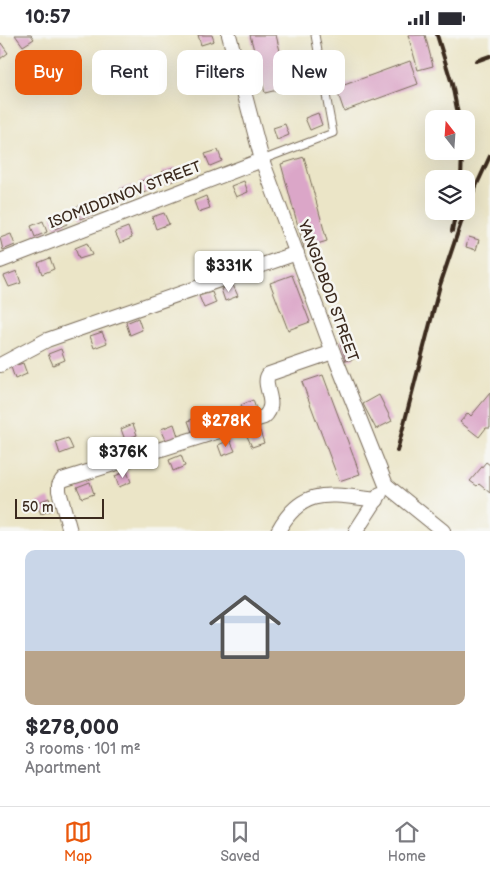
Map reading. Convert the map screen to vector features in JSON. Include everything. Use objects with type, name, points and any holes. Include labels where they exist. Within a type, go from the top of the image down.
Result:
[{"type":"street","name":"YANGIOBOD STREET","points":[[229,35],[262,159],[333,352],[386,485],[428,526],[443,531]]},
{"type":"street","name":"ISOMIDDINOV STREET","points":[[0,261],[262,159]]},
{"type":"street","points":[[0,365],[47,340],[296,253]]},
{"type":"street","points":[[70,531],[58,491],[62,480],[264,417],[268,413],[271,403],[266,381],[269,374],[333,352]]},
{"type":"street","points":[[356,531],[386,485]]},
{"type":"street","points":[[278,531],[294,506],[308,500],[331,495],[376,499]]},
{"type":"lane","points":[[262,159],[333,133],[315,35]]},
{"type":"building","points":[[15,35],[31,35],[34,39],[23,46]]},
{"type":"building","points":[[198,35],[212,35],[214,41],[201,45]]},
{"type":"building","points":[[250,35],[276,35],[280,50],[273,50],[273,91],[265,93],[263,85],[263,50],[254,50]]},
{"type":"building","points":[[408,35],[425,35],[433,66],[418,70]]},
{"type":"building","points":[[0,44],[8,53],[0,59]]},
{"type":"building","points":[[410,61],[418,84],[344,111],[338,95],[345,95],[345,85]]},
{"type":"building","points":[[318,113],[322,125],[310,130],[305,118]]},
{"type":"building","points":[[285,124],[289,135],[277,140],[273,128]]},
{"type":"building","points":[[218,150],[222,161],[210,166],[205,154]]},
{"type":"building","points":[[304,157],[327,241],[304,248],[281,164]]},
{"type":"building","points":[[175,167],[179,179],[167,183],[162,172]]},
{"type":"building","points":[[151,177],[156,188],[143,193],[139,182]]},
{"type":"building","points":[[244,181],[248,192],[236,197],[231,186]]},
{"type":"building","points":[[132,185],[136,196],[124,201],[120,189]]},
{"type":"building","points":[[114,192],[118,203],[106,208],[102,196]]},
{"type":"building","points":[[206,196],[210,208],[198,212],[194,201]]},
{"type":"building","points":[[88,203],[93,214],[80,219],[76,207]]},
{"type":"building","points":[[63,213],[67,224],[55,229],[51,217]]},
{"type":"building","points":[[164,213],[169,224],[156,229],[152,217]]},
{"type":"building","points":[[43,221],[47,232],[35,237],[31,226]]},
{"type":"building","points":[[128,227],[132,238],[120,243],[115,232]]},
{"type":"building","points":[[11,234],[15,245],[3,250],[0,238]]},
{"type":"building","points":[[469,237],[479,240],[476,250],[466,247]]},
{"type":"building","points":[[87,243],[92,255],[79,259],[75,248]]},
{"type":"building","points":[[50,258],[54,269],[42,274],[38,263]]},
{"type":"building","points":[[17,271],[21,283],[9,287],[4,276]]},
{"type":"building","points":[[292,275],[310,322],[288,330],[270,283]]},
{"type":"building","points":[[233,285],[238,296],[225,301],[221,289]]},
{"type":"building","points":[[212,292],[216,303],[204,308],[199,296]]},
{"type":"building","points":[[138,318],[142,330],[130,335],[126,323]]},
{"type":"building","points":[[102,332],[107,343],[94,348],[90,336]]},
{"type":"building","points":[[347,338],[354,359],[346,361],[340,341]]},
{"type":"building","points":[[61,349],[65,360],[53,365],[48,354]]},
{"type":"building","points":[[23,363],[27,374],[15,379],[11,367]]},
{"type":"building","points":[[323,375],[360,474],[339,481],[302,382]]},
{"type":"building","points":[[490,393],[490,428],[486,428],[479,437],[460,422],[468,413],[471,416]]},
{"type":"building","points":[[379,395],[392,421],[376,429],[363,404]]},
{"type":"building","points":[[253,400],[257,412],[245,416],[241,405]]},
{"type":"building","points":[[222,410],[226,421],[214,426],[210,415]]},
{"type":"building","points":[[200,416],[204,428],[192,432],[188,421]]},
{"type":"building","points":[[133,424],[137,435],[125,440],[121,429]]},
{"type":"building","points":[[174,424],[178,436],[166,440],[161,429]]},
{"type":"building","points":[[260,431],[264,443],[252,447],[247,436]]},
{"type":"building","points":[[68,438],[73,449],[60,454],[56,442]]},
{"type":"building","points":[[230,440],[235,451],[222,456],[218,445]]},
{"type":"building","points":[[181,455],[185,466],[173,471],[169,460]]},
{"type":"building","points":[[486,462],[490,465],[490,493],[479,484],[477,486],[470,481]]},
{"type":"building","points":[[127,471],[131,482],[119,487],[115,476]]},
{"type":"building","points":[[90,482],[94,494],[82,498],[77,487]]},
{"type":"building","points":[[49,498],[53,510],[41,514],[36,503]]},
{"type":"railway","points":[[437,35],[452,84],[457,110]]},
{"type":"railway","points":[[476,61],[490,56]]},
{"type":"railway","points":[[475,188],[490,156]]},
{"type":"railway","points":[[461,170],[462,160]]},
{"type":"railway","points":[[452,231],[454,220]]},
{"type":"railway","points":[[397,451],[440,285],[462,220]]}]
